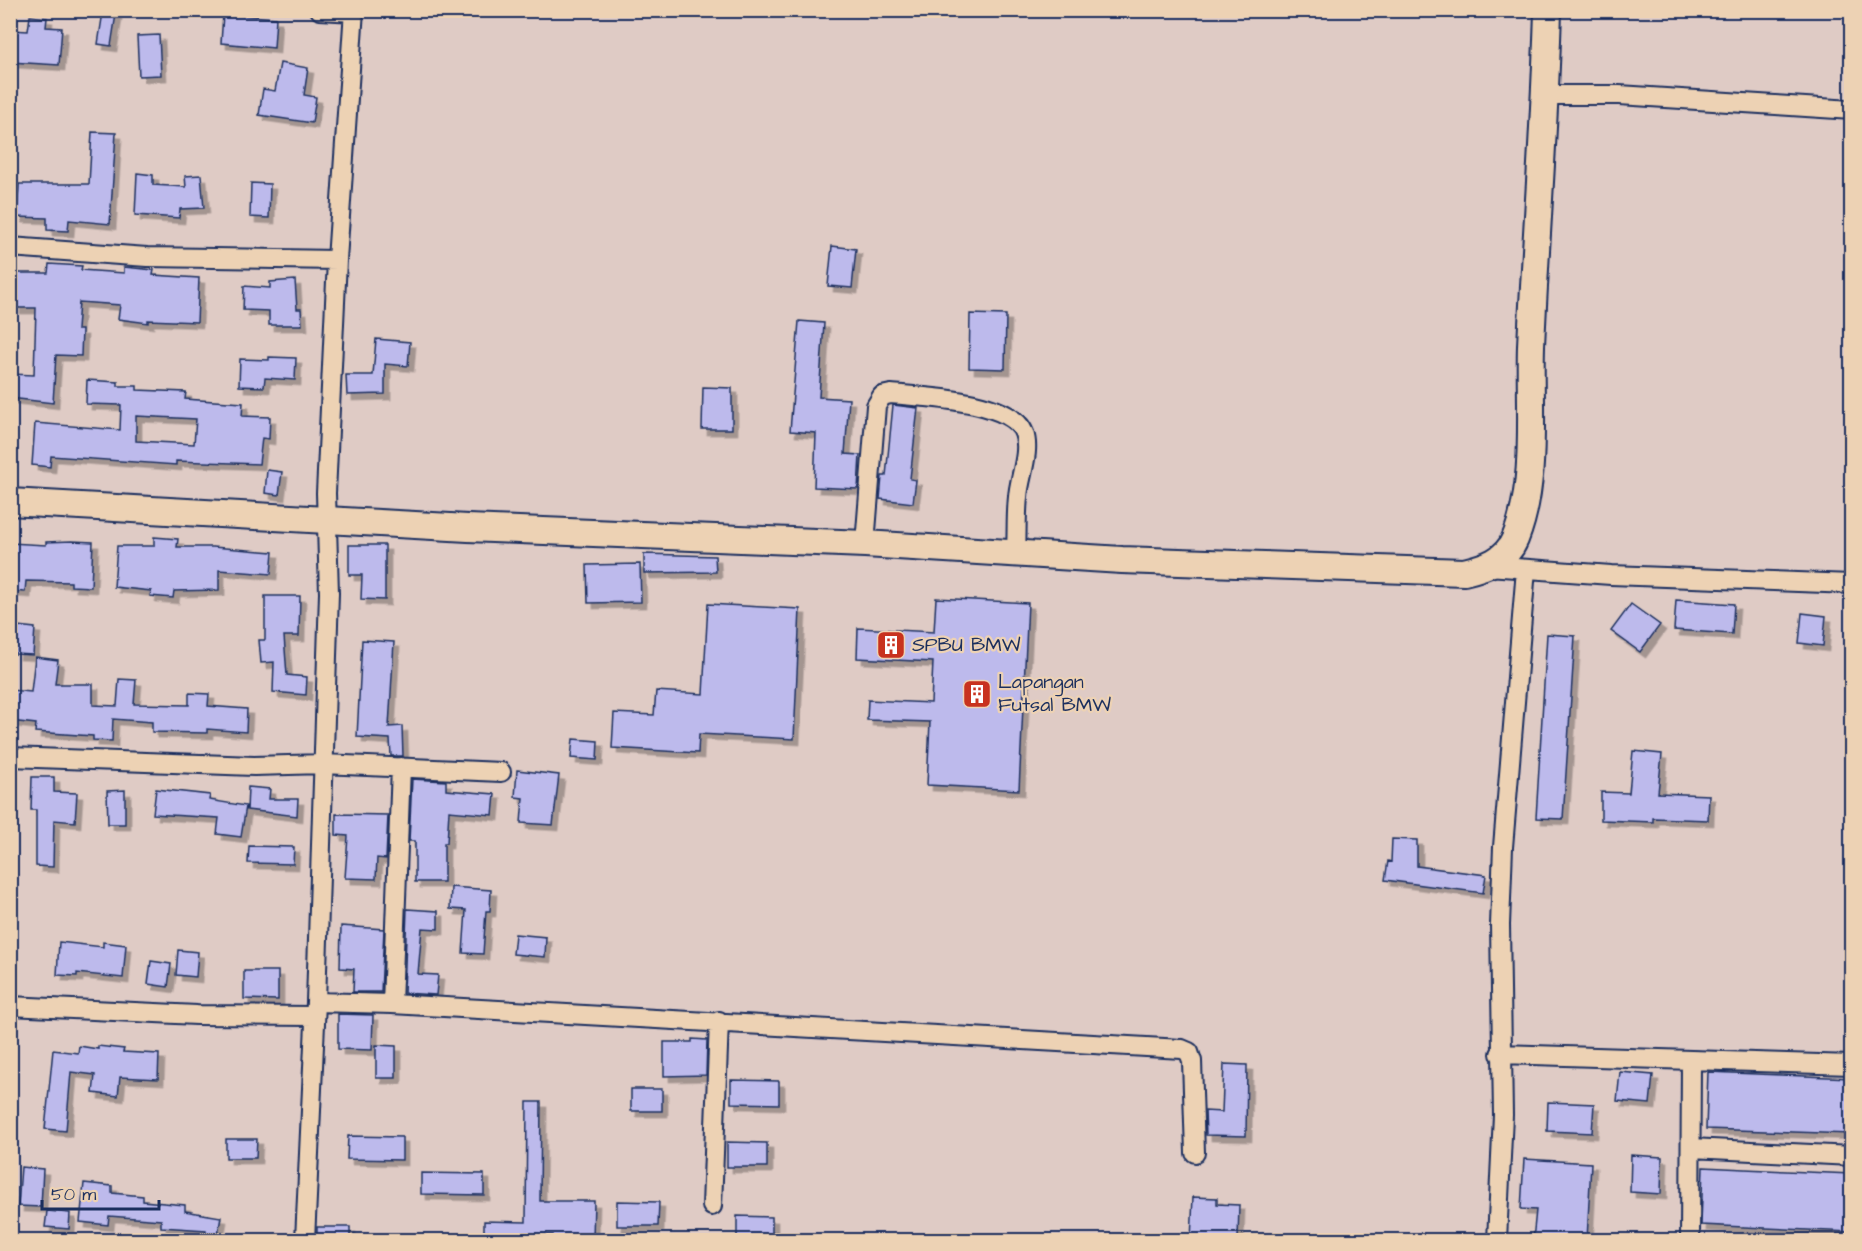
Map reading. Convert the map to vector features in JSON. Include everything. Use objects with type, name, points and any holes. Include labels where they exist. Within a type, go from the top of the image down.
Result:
[{"type":"highway","points":[[10,502],[327,521],[865,544],[1122,560],[1402,571],[1464,572],[1488,566],[1503,556],[1515,540],[1524,506],[1529,456],[1532,336],[1546,95],[1548,10]]},
{"type":"street","points":[[304,1240],[316,1009],[329,593],[326,493],[337,260],[354,11],[320,10]]},
{"type":"street","points":[[1546,95],[1620,95],[1851,110]]},
{"type":"street","points":[[10,247],[147,257],[337,260]]},
{"type":"street","points":[[865,544],[876,406],[882,396],[891,394],[984,407],[1008,418],[1022,429],[1026,441],[1018,494],[1016,553]]},
{"type":"street","points":[[1488,566],[1611,575],[1851,584]]},
{"type":"street","points":[[1497,1240],[1503,1115],[1499,974],[1503,847],[1526,569]]},
{"type":"street","points":[[10,757],[254,766],[323,764],[501,772]]},
{"type":"street","points":[[392,1004],[401,767]]},
{"type":"street","points":[[10,1006],[197,1015],[392,1004],[1186,1049],[1192,1061],[1195,1153]]},
{"type":"street","points":[[712,1206],[719,1021]]},
{"type":"street","points":[[1500,1054],[1851,1065]]},
{"type":"street","points":[[1690,1240],[1691,1061]]},
{"type":"street","points":[[1692,1148],[1851,1156]]},
{"type":"building","points":[[103,12],[116,14],[111,46],[98,44]]},
{"type":"building","points":[[223,14],[276,18],[274,48],[221,43]]},
{"type":"building","points":[[30,16],[47,18],[46,27],[62,28],[59,65],[10,62],[10,30],[28,31]]},
{"type":"building","points":[[159,35],[161,75],[139,76],[137,36]]},
{"type":"building","points":[[280,63],[308,68],[304,95],[316,97],[312,123],[259,115],[263,89],[275,91]]},
{"type":"building","points":[[92,132],[116,133],[110,224],[69,220],[68,231],[47,230],[47,218],[17,217],[19,184],[89,184]]},
{"type":"building","points":[[137,173],[153,175],[153,185],[186,187],[185,176],[201,175],[204,208],[180,209],[179,218],[135,215]]},
{"type":"building","points":[[251,183],[270,184],[269,218],[250,217]]},
{"type":"building","points":[[832,246],[856,249],[852,288],[828,286]]},
{"type":"building","points":[[49,264],[82,266],[81,270],[124,273],[124,267],[154,270],[153,275],[199,278],[197,322],[148,320],[148,323],[118,319],[120,305],[79,302],[77,330],[82,330],[81,356],[56,355],[53,403],[10,398],[10,374],[34,375],[36,308],[15,308],[16,273],[48,273]]},
{"type":"building","points":[[295,280],[297,309],[301,309],[302,325],[269,325],[269,311],[243,310],[244,286],[270,288],[270,282]]},
{"type":"building","points":[[970,314],[1006,315],[1005,369],[969,368]]},
{"type":"building","points":[[799,321],[824,323],[819,397],[849,399],[845,454],[860,455],[858,489],[814,487],[816,433],[790,431]]},
{"type":"building","points":[[376,339],[410,342],[408,366],[385,364],[385,394],[347,395],[346,375],[373,375]]},
{"type":"building","points":[[269,357],[296,358],[295,380],[265,378],[264,387],[239,386],[240,359],[269,360]]},
{"type":"building","points":[[87,380],[118,382],[118,386],[137,386],[137,390],[186,392],[185,399],[243,403],[242,416],[270,417],[269,439],[262,438],[259,464],[176,461],[176,465],[51,456],[50,467],[32,465],[35,423],[120,430],[121,405],[86,404]],"holes":[[[136,416],[196,419],[194,444],[136,441]]]},
{"type":"building","points":[[703,387],[732,388],[732,429],[702,429]]},
{"type":"building","points":[[893,405],[918,408],[910,479],[916,480],[913,503],[880,499],[882,476],[886,476]]},
{"type":"building","points":[[267,470],[282,472],[279,495],[265,493]]},
{"type":"building","points":[[154,537],[178,539],[177,547],[213,547],[273,552],[271,574],[219,570],[219,590],[174,591],[173,598],[150,596],[151,591],[114,587],[117,546],[154,546]]},
{"type":"building","points":[[46,542],[93,542],[91,587],[71,586],[71,582],[26,581],[25,592],[10,591],[10,543],[46,545]]},
{"type":"building","points":[[349,545],[385,545],[385,600],[361,599],[362,575],[349,575]]},
{"type":"building","points":[[644,554],[715,556],[716,572],[644,573]]},
{"type":"building","points":[[640,564],[641,602],[588,603],[587,565]]},
{"type":"building","points":[[265,596],[300,596],[299,636],[284,636],[287,675],[307,677],[306,695],[273,692],[274,662],[261,663],[259,640],[265,640]]},
{"type":"building","name":"Lapangan Futsal BMW","points":[[936,598],[1028,603],[1019,790],[927,785],[930,722],[867,720],[868,700],[931,703],[933,662],[857,658],[858,628],[934,632]]},
{"type":"building","points":[[1676,600],[1734,604],[1732,634],[1674,630]]},
{"type":"building","points":[[708,604],[800,609],[794,739],[699,734],[698,753],[612,748],[614,713],[654,715],[656,691],[703,694]]},
{"type":"building","points":[[1631,604],[1660,625],[1640,652],[1611,631]]},
{"type":"building","points":[[1802,613],[1826,616],[1823,646],[1799,643]]},
{"type":"building","points":[[17,626],[35,628],[33,655],[15,654]]},
{"type":"building","points":[[1547,634],[1575,636],[1563,819],[1536,818]]},
{"type":"building","points":[[362,640],[394,642],[389,727],[402,726],[403,756],[391,756],[390,739],[357,737]]},
{"type":"building","points":[[35,657],[58,660],[55,684],[93,684],[93,705],[117,706],[119,679],[136,680],[134,704],[189,705],[189,693],[209,694],[208,706],[247,709],[246,732],[207,729],[207,733],[152,732],[152,722],[113,719],[112,741],[93,740],[93,736],[35,732],[36,724],[10,721],[10,690],[31,692]]},
{"type":"building","points":[[573,739],[598,741],[597,760],[571,758]]},
{"type":"building","points":[[1633,751],[1662,754],[1658,793],[1709,795],[1708,820],[1653,818],[1653,822],[1601,820],[1601,792],[1629,793]]},
{"type":"building","points":[[517,770],[559,775],[553,825],[521,823],[523,798],[515,797]]},
{"type":"building","points":[[32,777],[54,777],[54,792],[77,793],[75,822],[54,820],[53,867],[36,866],[36,810],[31,810]]},
{"type":"building","points":[[412,779],[446,781],[446,790],[495,794],[493,815],[449,811],[447,843],[444,843],[444,882],[415,882],[415,841],[409,841]]},
{"type":"building","points":[[248,787],[270,789],[269,799],[298,799],[297,816],[247,810]]},
{"type":"building","points":[[156,789],[210,795],[209,800],[246,806],[241,837],[217,834],[219,818],[153,814]]},
{"type":"building","points":[[125,790],[125,824],[108,824],[107,791]]},
{"type":"building","points":[[336,814],[388,815],[386,859],[377,858],[376,879],[345,878],[348,836],[336,835]]},
{"type":"building","points":[[1392,839],[1417,840],[1417,866],[1486,875],[1483,893],[1385,880],[1388,861],[1391,862]]},
{"type":"building","points":[[249,846],[294,847],[293,864],[248,863]]},
{"type":"building","points":[[451,887],[491,890],[490,911],[486,911],[483,954],[463,953],[466,910],[450,909]]},
{"type":"building","points":[[407,909],[438,911],[438,929],[422,928],[418,974],[438,975],[436,995],[404,993]]},
{"type":"building","points":[[341,926],[384,929],[381,992],[353,992],[354,969],[340,968]]},
{"type":"building","points":[[515,934],[546,937],[545,957],[513,954]]},
{"type":"building","points":[[59,942],[103,947],[103,942],[126,945],[123,978],[77,973],[77,976],[57,975]]},
{"type":"building","points":[[178,950],[198,952],[196,977],[176,975]]},
{"type":"building","points":[[151,961],[171,964],[168,987],[148,984]]},
{"type":"building","points":[[244,971],[278,971],[278,1000],[244,999]]},
{"type":"building","points":[[338,1014],[373,1015],[372,1050],[338,1049]]},
{"type":"building","points":[[692,1039],[707,1040],[706,1075],[664,1076],[664,1042],[692,1042]]},
{"type":"building","points":[[376,1045],[396,1046],[396,1078],[376,1078]]},
{"type":"building","points":[[79,1046],[98,1049],[98,1046],[124,1049],[123,1052],[159,1054],[158,1079],[120,1077],[118,1096],[93,1093],[95,1075],[71,1072],[66,1131],[45,1129],[53,1050],[78,1053]]},
{"type":"building","points":[[1224,1064],[1247,1065],[1246,1136],[1206,1135],[1205,1111],[1222,1112]]},
{"type":"building","points":[[1620,1072],[1653,1075],[1650,1104],[1617,1101]]},
{"type":"building","points":[[1708,1072],[1851,1078],[1851,1134],[1706,1129]]},
{"type":"building","points":[[731,1080],[779,1081],[779,1104],[731,1103]]},
{"type":"building","points":[[631,1089],[662,1089],[662,1111],[631,1111]]},
{"type":"building","points":[[527,1102],[541,1102],[540,1201],[594,1201],[593,1240],[552,1240],[553,1235],[523,1234],[523,1240],[484,1240],[484,1221],[526,1222]]},
{"type":"building","points":[[1548,1102],[1594,1104],[1592,1133],[1547,1131]]},
{"type":"building","points":[[348,1136],[402,1137],[402,1160],[347,1159]]},
{"type":"building","points":[[226,1139],[257,1139],[256,1158],[226,1158]]},
{"type":"building","points":[[727,1142],[767,1143],[767,1167],[727,1167]]},
{"type":"building","points":[[1631,1155],[1662,1157],[1661,1194],[1630,1192]]},
{"type":"building","points":[[1524,1159],[1591,1163],[1587,1240],[1533,1240],[1536,1210],[1521,1209]]},
{"type":"building","points":[[21,1167],[43,1169],[41,1207],[18,1206]]},
{"type":"building","points":[[1703,1167],[1851,1174],[1851,1232],[1701,1225]]},
{"type":"building","points":[[421,1173],[484,1174],[484,1195],[421,1194]]},
{"type":"building","points":[[84,1183],[112,1186],[112,1193],[143,1196],[143,1201],[185,1205],[185,1211],[221,1217],[217,1240],[205,1240],[206,1230],[161,1227],[161,1220],[109,1216],[108,1225],[80,1222]]},
{"type":"building","points":[[1193,1197],[1217,1198],[1217,1204],[1239,1205],[1238,1240],[1191,1240]]},
{"type":"building","points":[[617,1201],[659,1202],[658,1226],[617,1226]]},
{"type":"building","points":[[47,1211],[70,1213],[69,1229],[45,1227]]},
{"type":"building","points":[[737,1216],[772,1217],[772,1240],[737,1240]]},
{"type":"building","points":[[317,1227],[350,1227],[350,1240],[317,1240]]},
{"type":"place","name":"SPBU BMW","points":[[891,645]]},
{"type":"place","name":"Lapangan Futsal BMW","points":[[977,694]]}]
